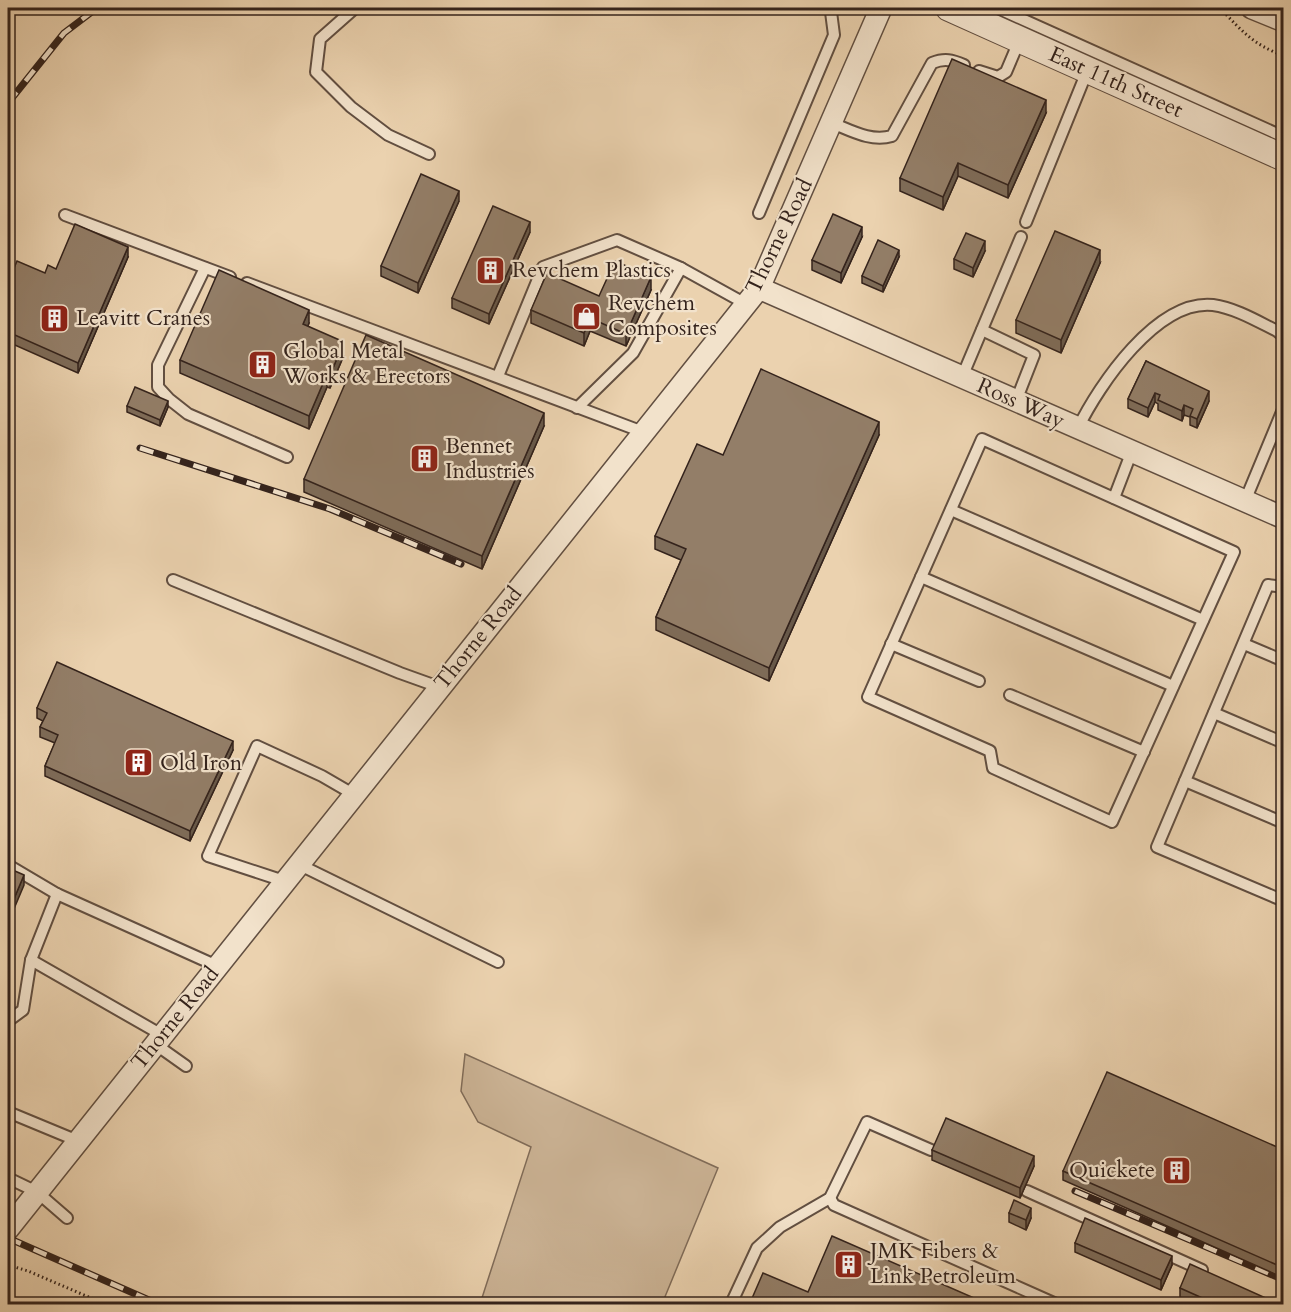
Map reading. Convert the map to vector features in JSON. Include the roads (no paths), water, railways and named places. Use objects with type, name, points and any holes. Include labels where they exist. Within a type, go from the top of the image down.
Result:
[{"type":"street","name":"Thorne Road","points":[[8,1229],[752,296],[832,123],[881,8]]},
{"type":"street","name":"East 11th Street","points":[[949,8],[1284,158]]},
{"type":"street","points":[[1252,8],[1284,21]]},
{"type":"street","name":"Ross Way","points":[[752,296],[962,377],[1284,518]]},
{"type":"lane","points":[[355,8],[320,39],[316,72],[351,107],[388,135],[429,154]]},
{"type":"lane","points":[[759,213],[834,35],[829,8]]},
{"type":"lane","points":[[997,8],[1284,137]]},
{"type":"lane","points":[[832,123],[869,137],[880,139],[892,136],[932,63],[942,59],[952,60],[998,77],[1006,72],[1021,39]]},
{"type":"lane","points":[[1026,222],[1088,69]]},
{"type":"lane","points":[[65,215],[643,432]]},
{"type":"lane","points":[[962,377],[1021,237]]},
{"type":"lane","points":[[498,376],[543,267],[617,240],[752,296]]},
{"type":"lane","points":[[205,268],[158,365],[158,387],[188,414],[287,457]]},
{"type":"lane","points":[[577,408],[633,352],[681,268]]},
{"type":"lane","points":[[1078,428],[1110,373],[1164,319],[1188,309],[1209,305],[1227,308],[1277,331],[1284,337]]},
{"type":"lane","points":[[982,330],[1034,355],[1016,400]]},
{"type":"lane","points":[[1245,501],[1284,407]]},
{"type":"lane","points":[[982,439],[1114,498],[1234,552],[1113,822],[993,768],[990,752],[868,697],[982,439]]},
{"type":"lane","points":[[1114,498],[1132,452]]},
{"type":"lane","points":[[951,510],[1203,620]]},
{"type":"lane","points":[[921,577],[1173,686]]},
{"type":"lane","points":[[173,580],[439,687]]},
{"type":"lane","points":[[1284,587],[1268,585],[1158,848],[1284,901]]},
{"type":"lane","points":[[891,644],[979,681]]},
{"type":"lane","points":[[1244,644],[1284,661]]},
{"type":"lane","points":[[1010,695],[1144,752]]},
{"type":"lane","points":[[1214,713],[1284,743]]},
{"type":"lane","points":[[284,881],[208,856],[257,746],[322,776],[353,794]]},
{"type":"lane","points":[[1185,781],[1284,824]]},
{"type":"lane","points":[[8,864],[57,894],[217,966]]},
{"type":"lane","points":[[298,864],[498,962]]},
{"type":"lane","points":[[8,1021],[23,1010],[31,960],[57,894]]},
{"type":"lane","points":[[31,960],[158,1039],[186,1066]]},
{"type":"lane","points":[[8,1112],[78,1141]]},
{"type":"lane","points":[[730,1305],[757,1248],[780,1227],[830,1198],[867,1122],[931,1150]]},
{"type":"lane","points":[[8,1178],[37,1192],[67,1218]]},
{"type":"lane","points":[[1028,1191],[1215,1276]]},
{"type":"lane","points":[[830,1198],[834,1205],[1056,1305]]},
{"type":"railway","points":[[8,103],[64,33],[97,8]]},
{"type":"railway","points":[[140,448],[330,509],[461,564]]},
{"type":"railway","points":[[1075,1191],[1284,1280]]},
{"type":"railway","points":[[8,1238],[158,1304]]},
{"type":"place","name":"Revchem Plastics","points":[[491,270]]},
{"type":"place","name":"Revchem Composites","points":[[587,316]]},
{"type":"place","name":"Leavitt Cranes","points":[[55,318]]},
{"type":"place","name":"Global Metal Works & Erectors","points":[[262,364]]},
{"type":"place","name":"Bennet Industries","points":[[424,459]]},
{"type":"place","name":"Old Iron","points":[[139,763]]},
{"type":"place","name":"Quickete","points":[[1176,1170]]},
{"type":"place","name":"JMK Fibers & Link Petroleum","points":[[849,1264]]}]
